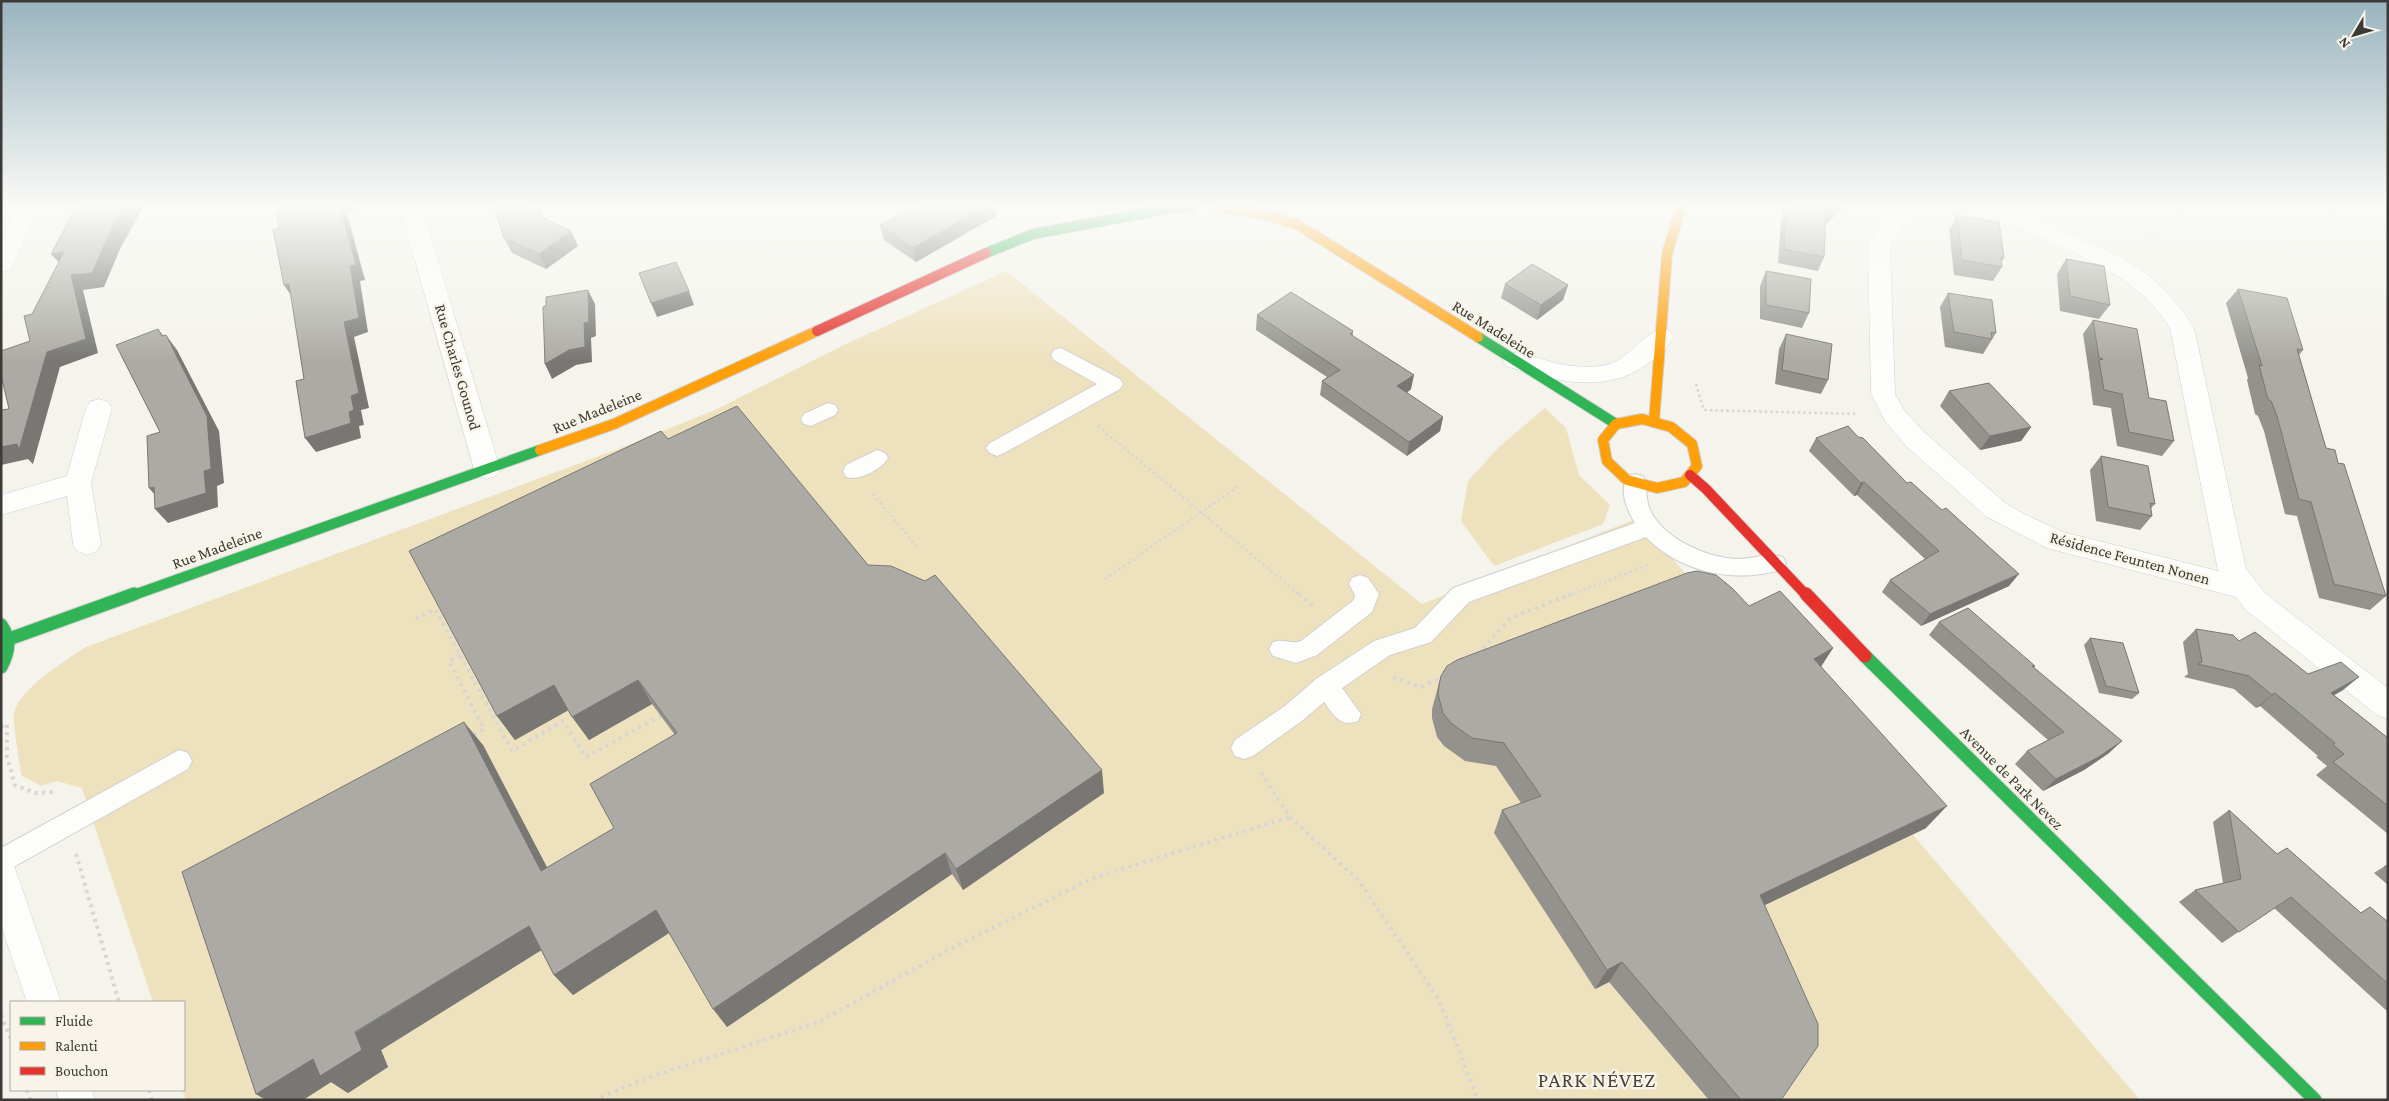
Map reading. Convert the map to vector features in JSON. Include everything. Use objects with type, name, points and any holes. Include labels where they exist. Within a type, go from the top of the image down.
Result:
[{"type":"main road","name":"Rue Madeleine","points":[[9,638],[614,424],[975,258]]},
{"type":"main road","name":"Rue Madeleine","points":[[1351,258],[1616,424]]},
{"type":"main road","points":[[1654,422],[1667,258]]},
{"type":"main road","points":[[1642,419],[1654,422],[1671,427],[1692,444],[1697,466],[1684,482],[1657,488],[1627,480],[1607,461],[1602,440],[1616,424],[1642,419]]},
{"type":"main road","name":"Avenue de Park Nevez","points":[[1690,475],[1706,489],[1837,628],[2315,1100]]},
{"type":"main road","points":[[1,625],[9,638],[8,650],[1,667]]},
{"type":"street","name":"Rue Charles Gounod","points":[[426,258],[487,469]]},
{"type":"street","name":"Résidence Feunten Nonen","points":[[1879,258],[1883,394],[1894,415],[1915,439],[1996,510],[2037,533],[2057,541],[2243,588]]},
{"type":"street","name":"Résidence Feunten Nonen","points":[[2105,258],[2120,265],[2159,294],[2174,311],[2182,328],[2226,548],[2233,573],[2256,602],[2388,706]]},
{"type":"street","points":[[1508,357],[1554,372],[1607,374],[1629,365],[1662,337]]},
{"type":"street","points":[[86,544],[78,483],[100,408]]},
{"type":"street","points":[[1,505],[78,483]]},
{"type":"street","points":[[1,874],[11,942],[43,1001]]},
{"type":"lane","points":[[996,448],[1113,384],[1061,355]]},
{"type":"lane","points":[[854,471],[877,458]]},
{"type":"lane","points":[[1635,482],[1633,493],[1643,530],[1681,552],[1717,565],[1754,568],[1775,563]]},
{"type":"lane","points":[[1244,748],[1294,713],[1325,686],[1382,648],[1424,635],[1461,595],[1643,530]]},
{"type":"lane","points":[[1281,649],[1296,653],[1303,651],[1364,605],[1367,594],[1360,584]]},
{"type":"lane","points":[[1325,686],[1349,714]]},
{"type":"lane","points":[[1,862],[179,761]]},
{"type":"path","points":[[2120,265],[2127,258]]},
{"type":"path","points":[[1696,384],[1704,410],[1894,415]]},
{"type":"path","points":[[1073,406],[1337,626]]},
{"type":"path","points":[[1105,579],[1239,486]]},
{"type":"path","points":[[870,490],[918,548]]},
{"type":"path","points":[[1475,658],[1510,618],[1660,560],[1643,530]]},
{"type":"path","points":[[416,619],[436,609],[512,750],[563,722],[586,757],[671,710]]},
{"type":"path","points":[[460,655],[449,660],[484,729],[467,739]]},
{"type":"path","points":[[1372,656],[1395,679],[1421,687],[1445,676]]},
{"type":"path","points":[[1258,768],[1290,817],[1359,881],[1439,1000],[1478,1100]]},
{"type":"path","points":[[594,1100],[644,1080],[819,1022],[956,946],[1093,878],[1290,817]]},
{"type":"path","points":[[1,1015],[10,1037]]},
{"type":"shaded area","points":[[1006,271],[1422,604],[1638,518],[1719,613],[1821,708],[1927,828],[1913,835],[2140,1100],[186,1100],[182,1091],[185,1091],[185,1001],[153,1001],[82,788],[57,781],[41,786],[21,775],[14,713],[25,694],[56,667],[86,647],[618,449],[715,410],[846,344]]},
{"type":"shaded area","points":[[1545,408],[1566,428],[1579,475],[1610,505],[1603,524],[1494,566],[1461,521],[1468,481],[1499,447]]},
{"type":"building","points":[[61,258],[98,258],[92,273],[71,275],[86,339],[47,352],[19,450],[17,444],[1,447],[1,410],[9,409],[1,375],[1,351],[30,341],[24,316],[32,314]]},
{"type":"building","points":[[279,258],[354,258],[356,265],[350,266],[359,318],[344,322],[359,393],[351,396],[354,410],[349,412],[351,423],[305,438],[296,381],[304,379],[289,284],[284,285]]},
{"type":"building","points":[[1962,258],[2001,258],[2002,267],[1962,260]]},
{"type":"building","points":[[2066,259],[2104,266],[2110,305],[2070,296]]},
{"type":"building","points":[[676,262],[689,291],[651,303],[639,273]]},
{"type":"building","points":[[1532,264],[1568,285],[1541,305],[1505,284]]},
{"type":"building","points":[[1766,271],[1811,279],[1809,313],[1766,305]]},
{"type":"building","points":[[2238,289],[2287,298],[2303,350],[2297,349],[2326,448],[2335,450],[2338,463],[2344,464],[2386,596],[2334,584],[2311,502],[2299,499],[2277,416],[2271,401],[2268,399],[2259,365],[2262,366]]},
{"type":"building","points":[[588,290],[589,322],[584,323],[585,347],[569,350],[545,364],[543,307],[546,306],[546,297]]},
{"type":"building","points":[[1291,292],[1353,331],[1350,334],[1414,375],[1397,386],[1443,417],[1409,442],[1322,381],[1340,370],[1257,315]]},
{"type":"building","points":[[1948,293],[1992,300],[1996,333],[1991,332],[1992,339],[1954,332]]},
{"type":"building","points":[[2093,320],[2137,329],[2149,398],[2166,401],[2174,441],[2129,432],[2122,394],[2104,390],[2099,360],[2103,359],[2099,358]]},
{"type":"building","points":[[158,329],[162,336],[166,335],[207,416],[211,469],[204,471],[206,493],[155,509],[154,487],[149,488],[147,436],[160,432],[116,345]]},
{"type":"building","points":[[1786,334],[1832,344],[1828,380],[1782,370]]},
{"type":"building","points":[[1989,383],[2031,427],[1990,436],[1949,391]]},
{"type":"building","points":[[737,406],[868,565],[891,566],[925,581],[935,575],[1102,770],[956,869],[945,853],[713,1009],[656,910],[554,975],[529,926],[355,1032],[362,1050],[320,1076],[313,1059],[256,1094],[182,872],[464,722],[541,871],[614,828],[590,784],[677,733],[638,680],[572,717],[554,685],[497,716],[409,551],[661,431],[668,439]]},
{"type":"building","points":[[1848,426],[1858,437],[1863,438],[1907,483],[1911,482],[1942,510],[1946,508],[2019,574],[1930,614],[1890,580],[1939,551],[1864,482],[1861,483],[1816,438]]},
{"type":"building","points":[[2101,456],[2148,466],[2155,504],[2150,503],[2152,516],[2108,507]]},
{"type":"building","points":[[1697,571],[1716,575],[1749,606],[1780,591],[1833,648],[1814,659],[1947,806],[1760,895],[1818,1024],[1818,1046],[1781,1100],[1741,1100],[1622,962],[1607,970],[1502,810],[1541,796],[1504,743],[1472,738],[1451,723],[1443,713],[1438,694],[1441,676],[1447,666],[1457,660],[1687,573]]},
{"type":"building","points":[[1968,608],[2035,666],[2032,666],[2122,741],[2097,758],[2056,779],[2027,751],[2064,732],[1939,622]]},
{"type":"building","points":[[2196,629],[2233,635],[2239,641],[2255,632],[2308,674],[2341,662],[2359,677],[2331,693],[2388,738],[2388,806],[2333,762],[2344,754],[2333,745],[2335,743],[2275,693],[2272,695],[2249,676],[2198,664],[2202,662]]},
{"type":"building","points":[[2090,638],[2123,643],[2139,693],[2106,686]]},
{"type":"building","points":[[2229,810],[2277,854],[2287,848],[2361,913],[2370,907],[2388,922],[2388,984],[2291,897],[2239,932],[2195,890],[2241,879]]},
{"type":"traffic: fast","points":[[1478,337],[1616,424]]},
{"type":"traffic: fast","points":[[9,639],[540,450]]},
{"type":"traffic: fast","points":[[1,625],[8,640],[6,656],[1,667]]},
{"type":"traffic: fast","points":[[1865,656],[2315,1100]]},
{"type":"traffic: slow","points":[[1352,258],[1478,337]]},
{"type":"traffic: slow","points":[[1654,422],[1667,258]]},
{"type":"traffic: slow","points":[[540,450],[614,424],[817,331]]},
{"type":"traffic: slow","points":[[1642,419],[1671,427],[1692,444],[1697,466],[1684,482],[1657,488],[1627,480],[1607,461],[1603,440],[1616,424],[1642,419]]},
{"type":"traffic: jam","points":[[817,331],[974,258]]},
{"type":"traffic: jam","points":[[1690,475],[1706,489],[1865,656]]},
{"type":"district","name":"PARK NÉVEZ","points":[[1597,1080]]}]
